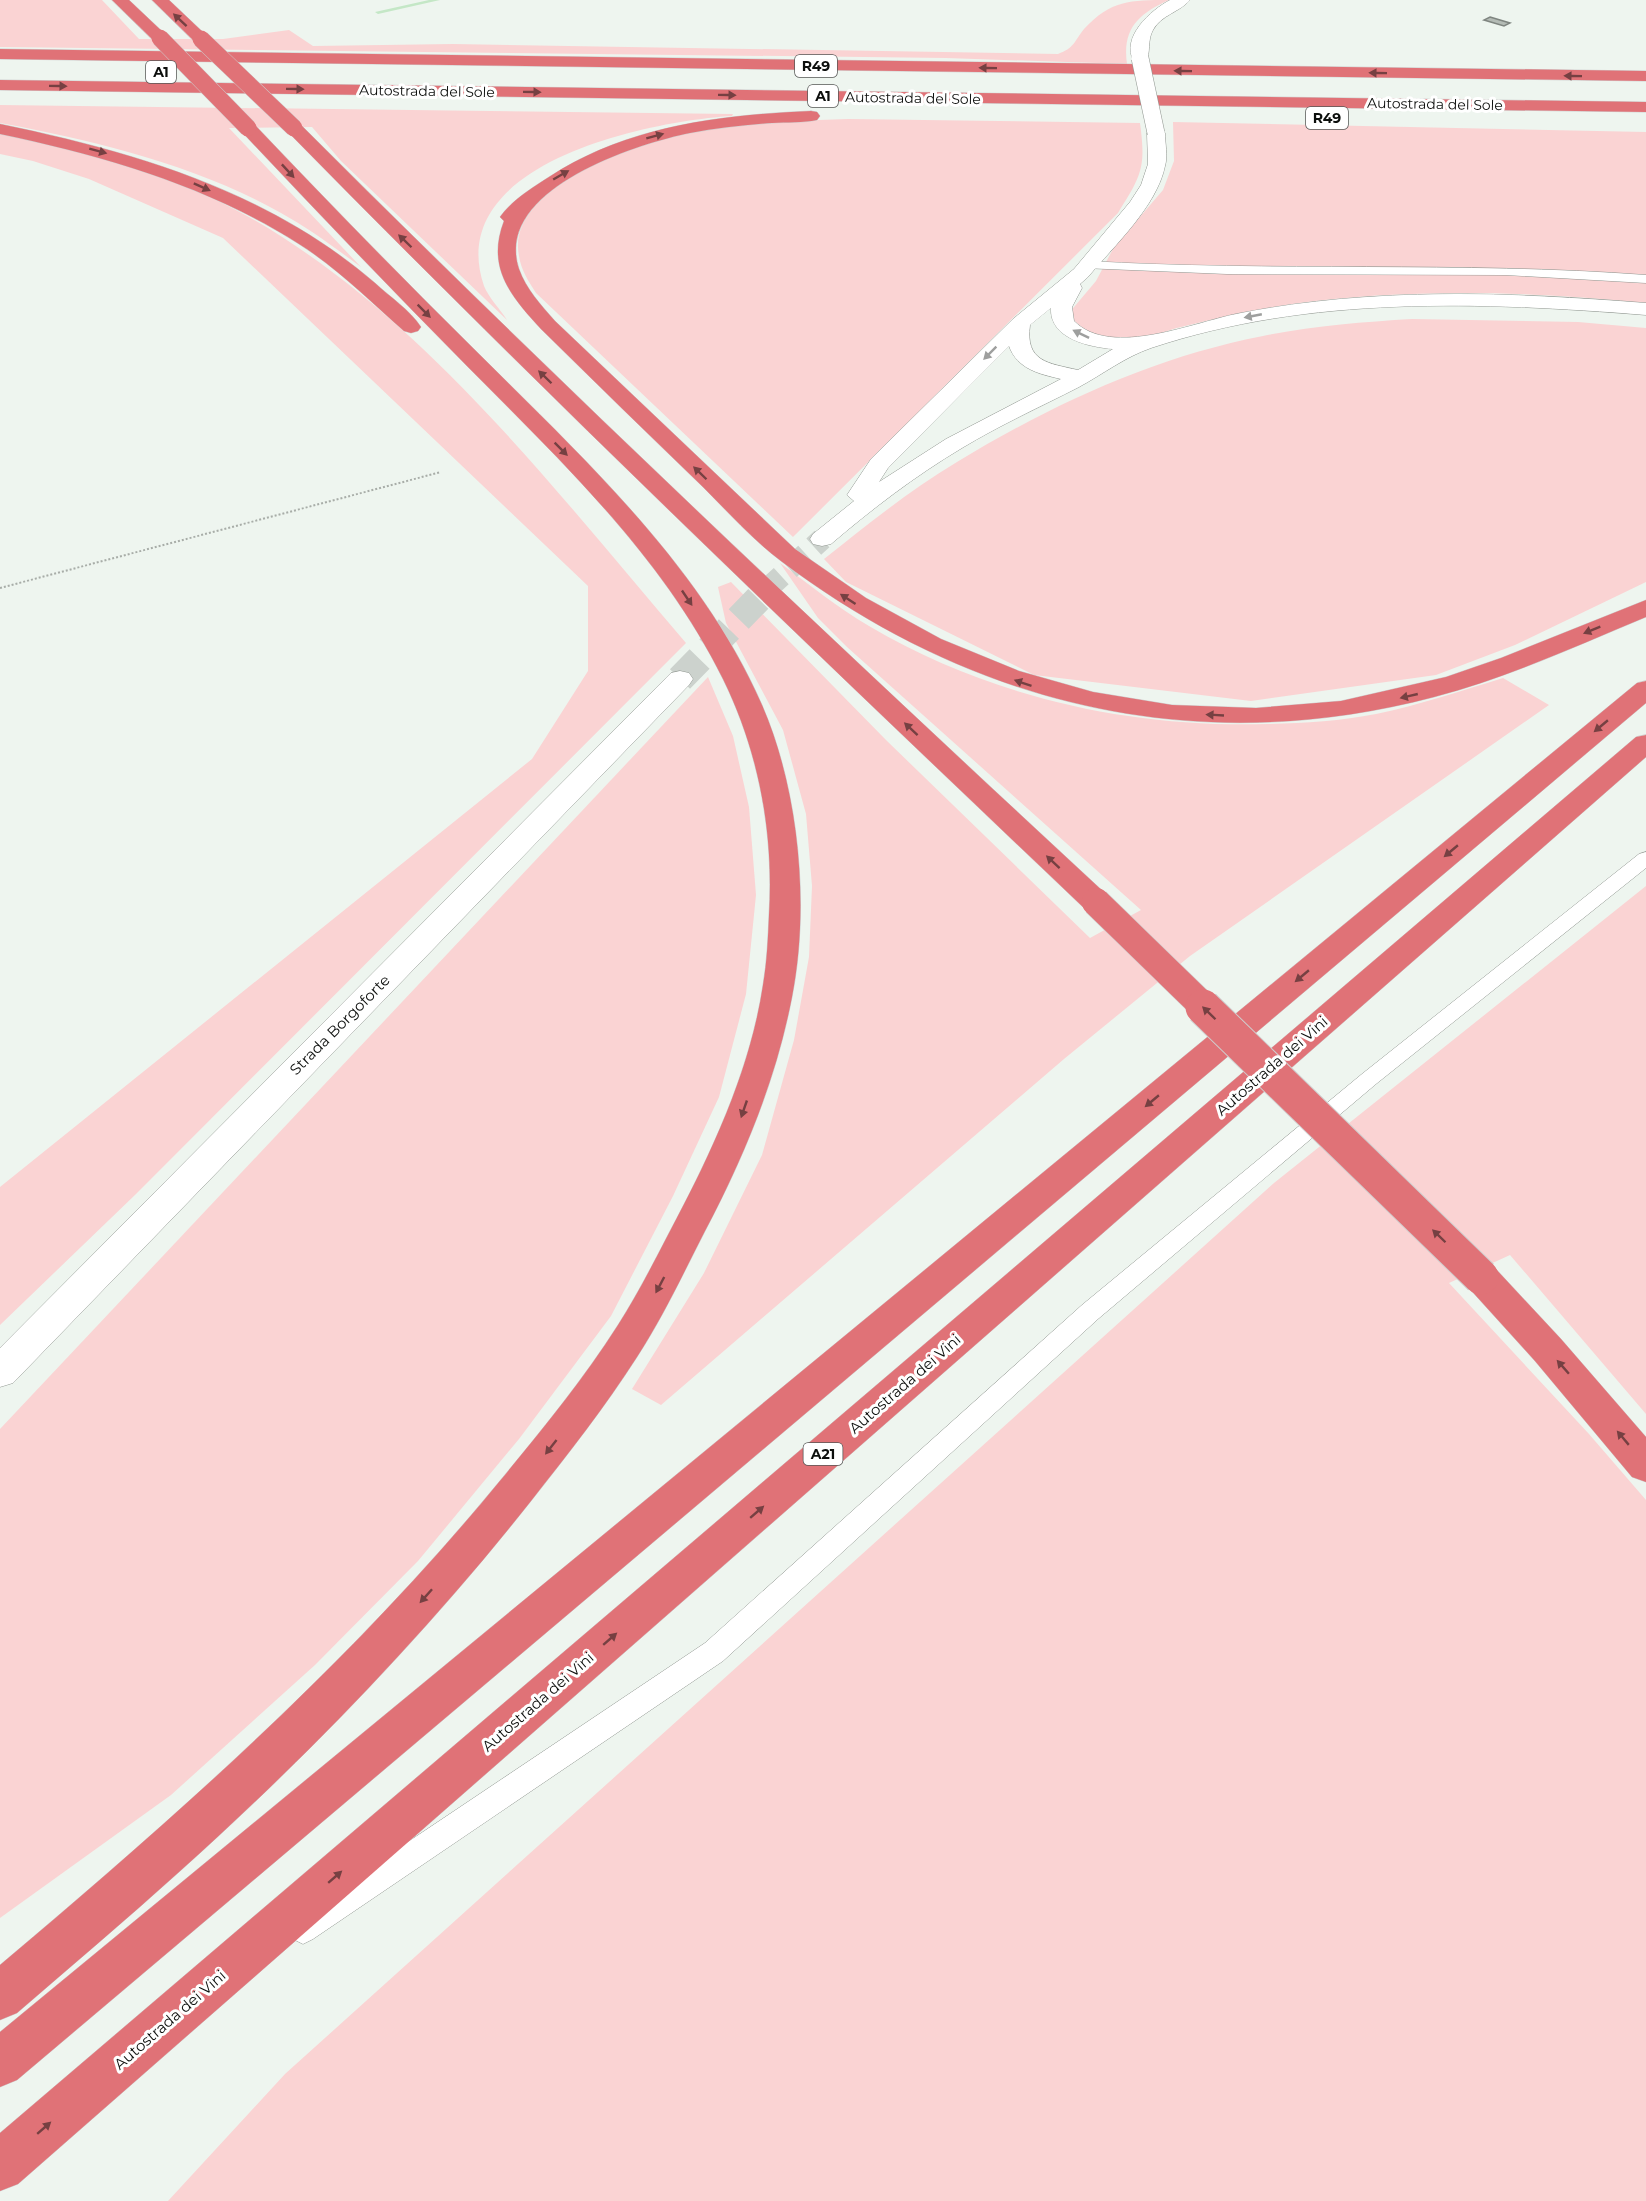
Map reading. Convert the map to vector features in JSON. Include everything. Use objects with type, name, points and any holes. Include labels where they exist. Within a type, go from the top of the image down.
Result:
[{"type":"highway","points":[[0,1996],[188,1834],[306,1720],[407,1618],[486,1530],[566,1428],[638,1326],[730,1148],[763,1054],[778,990],[784,916],[786,850],[775,784],[738,680],[682,591],[644,542],[574,462],[345,232],[248,128],[120,0]]},
{"type":"highway","points":[[160,0],[294,128],[386,222],[692,521],[1096,902],[1481,1277],[1548,1350],[1646,1465]]},
{"type":"highway","name":"R49","points":[[0,54],[1641,76]]},
{"type":"highway","name":"Autostrada del Sole","points":[[0,70],[1646,91]]},
{"type":"highway","name":"Autostrada del Sole","points":[[0,85],[1646,107]]},
{"type":"highway","name":"R49","points":[[201,105],[1646,122]]},
{"type":"highway","points":[[942,115],[1008,113]]},
{"type":"highway","points":[[692,521],[630,435],[579,383],[531,327],[501,287],[494,265],[497,239],[510,217],[547,183],[619,147],[656,135],[730,122],[825,116]]},
{"type":"highway","points":[[0,129],[107,154],[178,176],[243,205],[308,242],[348,271],[442,356],[567,482],[644,542]]},
{"type":"highway","points":[[526,201],[510,225],[505,252],[507,265],[514,285],[526,302],[548,325],[786,554],[817,579],[884,621],[956,658],[999,675],[1081,699],[1130,708],[1225,715],[1321,711],[1369,705],[1474,678],[1646,608]]},
{"type":"highway","points":[[0,2063],[1646,689]]},
{"type":"highway","name":"Autostrada dei Vini","points":[[0,2166],[1646,742]]},
{"type":"main road","points":[[1052,340],[1047,324],[1049,316],[1137,205],[1150,185],[1157,164],[1156,133],[1140,58],[1139,42],[1142,32],[1149,23],[1171,5],[1182,0]]},
{"type":"main road","points":[[847,517],[879,464],[1020,323],[1080,275]]},
{"type":"main road","points":[[1080,275],[1061,307],[1061,314],[1069,327],[1077,333],[1115,344],[1159,340]]},
{"type":"main road","points":[[822,539],[910,469],[945,446],[1129,350],[1159,340],[1261,314],[1349,304],[1495,300],[1646,309]]},
{"type":"main road","points":[[1020,323],[1016,339],[1022,354],[1030,362],[1080,377],[1240,334],[1318,320],[1483,313],[1646,320]]},
{"type":"main road","points":[[1070,352],[1079,361],[1080,377]]},
{"type":"main road","name":"Strada Borgoforte","points":[[0,1372],[680,679]]},
{"type":"lane","points":[[1080,275],[1205,271],[1451,270],[1584,273],[1646,279]]},
{"type":"lane","points":[[176,2015],[714,1652],[1090,1312],[1369,1079],[1646,858]]},
{"type":"path","points":[[0,588],[441,472]]},
{"type":"shaded area","points":[[0,0],[102,0],[139,39],[223,39],[289,30],[313,46],[453,44],[1058,54],[1071,47],[1094,19],[1112,7],[1143,0],[1169,0],[1149,11],[1134,24],[1127,41],[1127,64],[946,58],[0,47]]},
{"type":"shaded area","points":[[0,105],[733,114],[732,116],[652,127],[606,140],[561,157],[522,179],[493,208],[479,244],[484,286],[507,320],[341,161],[312,127],[229,128],[361,267],[281,213],[215,181],[109,147],[0,123]]},
{"type":"shaded area","points":[[848,119],[1140,123],[1142,161],[1137,179],[1118,213],[793,537],[536,293],[520,261],[520,232],[532,210],[552,190],[578,173],[636,147],[663,138],[725,126]]},
{"type":"shaded area","points":[[1173,122],[1646,132],[1646,303],[1514,294],[1379,295],[1264,309],[1181,327],[1154,336],[1128,340],[1109,338],[1090,332],[1074,321],[1069,313],[1096,281],[1114,247],[1163,190],[1174,161]]},
{"type":"shaded area","points":[[0,134],[96,156],[190,188],[249,217],[313,258],[373,305],[430,356],[485,411],[537,468],[686,643],[136,1194],[0,1325],[0,1187],[532,759],[588,671],[588,586],[223,238],[89,179],[33,161],[0,154]]},
{"type":"shaded area","points":[[1412,319],[1578,322],[1646,328],[1646,582],[1515,645],[1436,675],[1251,701],[1034,675],[846,582],[824,559],[906,496],[957,462],[1029,421],[1143,370],[1222,345],[1263,336],[1337,325]]},
{"type":"shaded area","points":[[780,563],[857,619],[915,651],[963,672],[1012,689],[1061,703],[1112,713],[1216,724],[1322,721],[1392,710],[1503,678],[1549,705],[1190,956],[1064,1059],[661,1405],[632,1389],[704,1273],[762,1155],[794,1040],[809,957],[812,886],[806,814],[783,730],[726,623],[718,587],[731,582],[886,740],[1090,938],[1141,910],[847,647],[818,618]]},
{"type":"shaded area","points":[[708,677],[733,736],[749,807],[756,895],[746,994],[719,1097],[673,1196],[611,1316],[519,1439],[418,1561],[315,1665],[171,1795],[0,1918],[0,1429]]},
{"type":"shaded area","points":[[1646,886],[1646,1414],[1510,1255],[1449,1283],[1589,1434],[1646,1500],[1646,2201],[168,2201],[285,2074],[1274,1183]]},
{"type":"building","points":[[1490,17],[1510,23],[1504,26],[1484,20]]},
{"type":"waterway","points":[[378,12],[437,0]]},
{"type":"tunnel","points":[[765,591],[822,539]]},
{"type":"tunnel","points":[[680,679],[767,590]]}]
